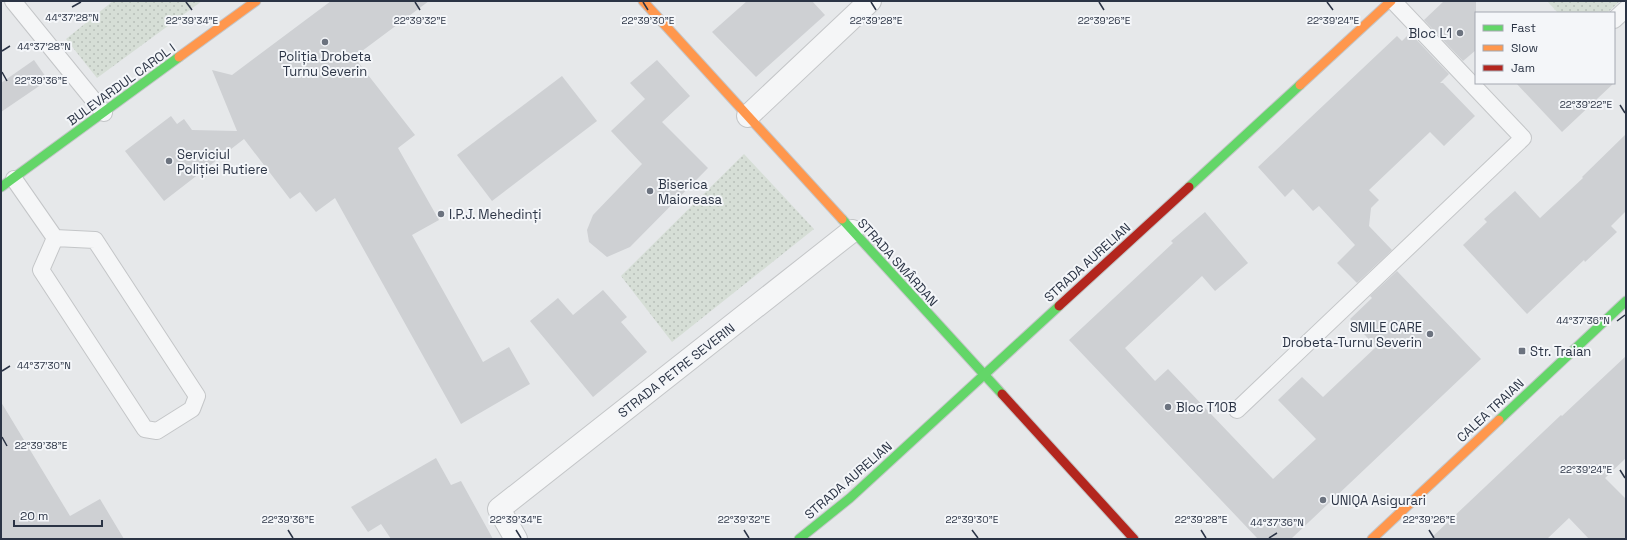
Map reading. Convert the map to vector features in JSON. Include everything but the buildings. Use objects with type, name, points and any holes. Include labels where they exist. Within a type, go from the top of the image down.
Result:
[{"type":"street","name":"BULEVARDUL CAROL I","points":[[8,183],[256,1]]},
{"type":"street","name":"STRADA SMÂRDAN","points":[[643,1],[1134,539]]},
{"type":"street","points":[[748,116],[870,1]]},
{"type":"street","name":"STRADA AURELIAN","points":[[798,539],[850,498],[1392,1]]},
{"type":"street","name":"STRADA PETRE SEVERIN","points":[[516,539],[499,509],[852,231]]},
{"type":"street","name":"CALEA TRAIAN","points":[[1372,539],[1626,300]]},
{"type":"lane","points":[[13,1],[104,113]]},
{"type":"lane","points":[[1237,410],[1523,138],[1392,1]]},
{"type":"lane","points":[[1615,19],[1626,8]]},
{"type":"lane","points":[[8,183],[55,238],[95,240],[197,396],[192,409],[157,430],[145,429],[41,270],[55,238]]},
{"type":"shaded area","points":[[113,1],[202,1],[97,78],[66,39]]},
{"type":"shaded area","points":[[1547,1],[1620,1],[1608,12],[1557,12]]},
{"type":"shaded area","points":[[744,154],[814,229],[672,342],[621,276]]},
{"type":"traffic: fast","points":[[1,187],[179,57]]},
{"type":"traffic: fast","points":[[1189,187],[1300,85]]},
{"type":"traffic: fast","points":[[842,219],[1002,394]]},
{"type":"traffic: fast","points":[[1499,420],[1626,301]]},
{"type":"traffic: fast","points":[[799,539],[850,498],[1059,306]]},
{"type":"traffic: slow","points":[[179,57],[256,1]]},
{"type":"traffic: slow","points":[[643,1],[842,219]]},
{"type":"traffic: slow","points":[[1300,85],[1391,1]]},
{"type":"traffic: slow","points":[[1372,539],[1499,420]]},
{"type":"traffic: jam","points":[[1059,306],[1189,187]]},
{"type":"traffic: jam","points":[[1002,394],[1134,539]]},
{"type":"place","name":"Bloc L1","points":[[1460,33]]},
{"type":"place","name":"Poliția Drobeta Turnu Severin","points":[[325,42]]},
{"type":"place","name":"Serviciul Poliției Rutiere","points":[[169,161]]},
{"type":"place","name":"Biserica Maioreasa","points":[[650,191]]},
{"type":"place","name":"I.P.J. Mehedinți","points":[[441,214]]},
{"type":"place","name":"SMILE CARE Drobeta-Turnu Severin","points":[[1430,334]]},
{"type":"place","name":"Str. Traian","points":[[1522,351]]},
{"type":"place","name":"Bloc T10B","points":[[1168,407]]},
{"type":"place","name":"UNIQA Asigurari","points":[[1323,500]]}]
